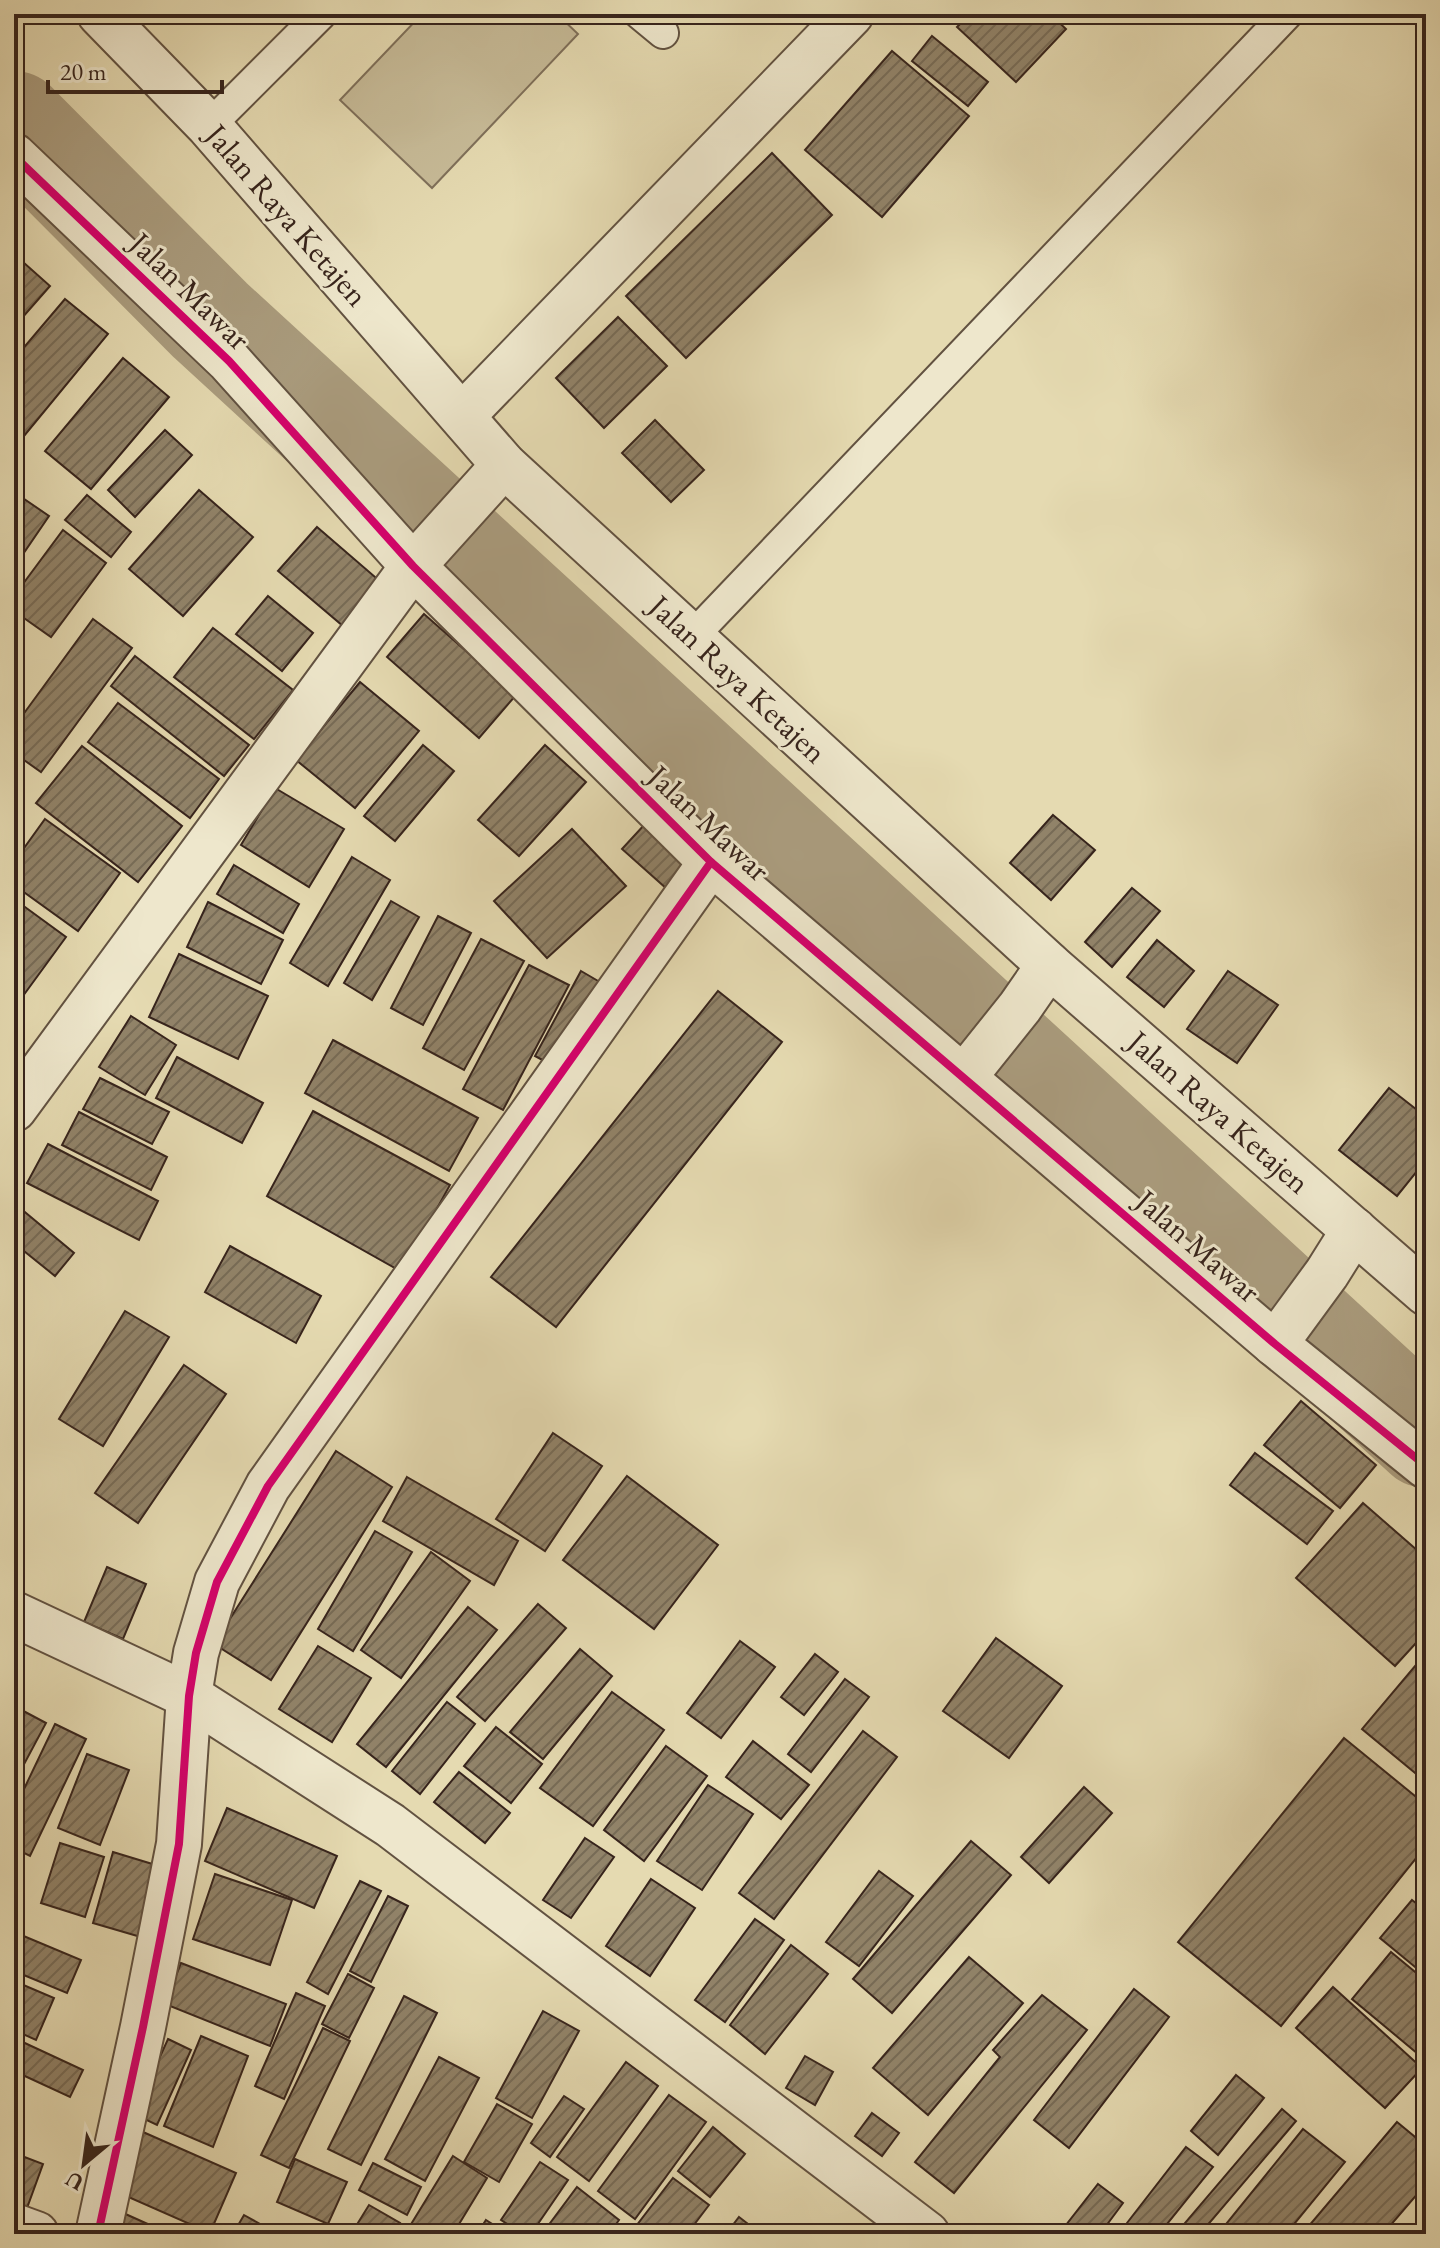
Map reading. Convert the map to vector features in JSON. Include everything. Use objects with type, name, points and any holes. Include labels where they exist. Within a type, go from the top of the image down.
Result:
[{"type":"street","name":"Jalan Raya Ketajen","points":[[100,14],[209,126],[463,415],[492,478],[692,637],[1049,965],[1426,1293]]},
{"type":"street","points":[[463,415],[851,14]]},
{"type":"street","name":"Jalan Mawar","points":[[14,156],[425,553],[711,862],[970,1069],[1283,1333],[1426,1466]]},
{"type":"street","points":[[14,1109],[425,553],[492,478]]},
{"type":"street","points":[[98,2234],[179,1844],[189,1696],[196,1653],[217,1582],[268,1486],[711,862]]},
{"type":"street","points":[[970,1069],[1049,965]]},
{"type":"street","points":[[1283,1333],[1354,1230]]},
{"type":"street","points":[[14,1614],[189,1696],[390,1825],[927,2234]]},
{"type":"street","points":[[14,2226],[36,2234]]},
{"type":"lane","points":[[209,126],[321,14]]},
{"type":"lane","points":[[640,14],[663,33]]},
{"type":"lane","points":[[692,637],[1287,14]]},
{"type":"shaded area","points":[[422,14],[557,14],[578,34],[432,188],[340,100]]},
{"type":"building","points":[[970,14],[1050,14],[1066,29],[1016,82],[957,27]]},
{"type":"building","points":[[932,36],[988,82],[968,106],[912,61]]},
{"type":"building","points":[[892,51],[969,116],[882,217],[805,150]]},
{"type":"building","points":[[772,153],[832,215],[686,358],[626,296]]},
{"type":"building","points":[[14,254],[50,286],[14,327]]},
{"type":"building","points":[[65,299],[108,334],[19,442],[14,438],[14,359]]},
{"type":"building","points":[[618,317],[667,366],[604,428],[556,378]]},
{"type":"building","points":[[123,358],[169,397],[91,489],[45,451]]},
{"type":"building","points":[[655,420],[704,470],[671,502],[622,453]]},
{"type":"building","points":[[165,430],[192,455],[135,517],[108,490]]},
{"type":"building","points":[[199,490],[253,537],[183,616],[129,569]]},
{"type":"building","points":[[14,492],[49,516],[21,557],[14,552]]},
{"type":"building","points":[[87,495],[131,532],[111,557],[65,520]]},
{"type":"building","points":[[317,527],[382,583],[343,626],[278,571]]},
{"type":"building","points":[[63,530],[106,563],[51,637],[14,611],[14,596]]},
{"type":"building","points":[[268,596],[313,633],[282,671],[236,634]]},
{"type":"building","points":[[424,614],[516,695],[479,738],[387,657]]},
{"type":"building","points":[[93,619],[132,648],[41,772],[14,753],[14,727]]},
{"type":"building","points":[[213,628],[293,690],[254,739],[174,677]]},
{"type":"building","points":[[135,656],[249,745],[224,776],[111,686]]},
{"type":"building","points":[[360,682],[419,731],[355,808],[296,760]]},
{"type":"building","points":[[118,703],[219,779],[190,818],[88,742]]},
{"type":"building","points":[[423,745],[454,771],[395,841],[364,816]]},
{"type":"building","points":[[545,745],[586,782],[519,856],[478,820]]},
{"type":"building","points":[[82,746],[182,826],[138,882],[36,803]]},
{"type":"building","points":[[275,788],[344,829],[309,887],[241,845]]},
{"type":"building","points":[[1053,815],[1095,850],[1051,900],[1010,863]]},
{"type":"building","points":[[45,819],[120,873],[78,931],[14,885],[14,862]]},
{"type":"building","points":[[646,823],[691,862],[667,889],[622,849]]},
{"type":"building","points":[[572,829],[626,886],[547,958],[494,901]]},
{"type":"building","points":[[352,857],[390,880],[328,986],[290,963]]},
{"type":"building","points":[[234,865],[299,904],[283,933],[217,894]]},
{"type":"building","points":[[1132,888],[1160,911],[1112,967],[1085,942]]},
{"type":"building","points":[[14,899],[66,937],[23,996],[14,990]]},
{"type":"building","points":[[391,901],[419,917],[372,1000],[344,983]]},
{"type":"building","points":[[208,902],[283,940],[261,984],[187,947]]},
{"type":"building","points":[[438,916],[471,933],[423,1025],[391,1008]]},
{"type":"building","points":[[481,939],[524,961],[464,1070],[423,1048]]},
{"type":"building","points":[[1157,940],[1194,971],[1164,1007],[1127,977]]},
{"type":"building","points":[[179,954],[268,996],[238,1059],[149,1017]]},
{"type":"building","points":[[529,965],[569,985],[503,1110],[463,1089]]},
{"type":"building","points":[[581,971],[605,985],[559,1069],[535,1056]]},
{"type":"building","points":[[1228,971],[1278,1005],[1237,1063],[1187,1029]]},
{"type":"building","points":[[718,991],[782,1042],[556,1327],[491,1277]]},
{"type":"building","points":[[131,1016],[176,1045],[145,1095],[99,1067]]},
{"type":"building","points":[[333,1040],[478,1118],[449,1171],[305,1093]]},
{"type":"building","points":[[177,1057],[263,1103],[242,1143],[156,1098]]},
{"type":"building","points":[[100,1078],[169,1112],[152,1144],[83,1109]]},
{"type":"building","points":[[1389,1088],[1426,1117],[1426,1160],[1397,1196],[1339,1150]]},
{"type":"building","points":[[313,1111],[450,1185],[402,1272],[267,1196]]},
{"type":"building","points":[[79,1112],[167,1157],[151,1190],[62,1145]]},
{"type":"building","points":[[48,1144],[158,1201],[139,1240],[27,1183]]},
{"type":"building","points":[[14,1203],[74,1253],[55,1276],[14,1243]]},
{"type":"building","points":[[230,1246],[321,1296],[296,1343],[205,1292]]},
{"type":"building","points":[[125,1311],[169,1337],[103,1446],[59,1419]]},
{"type":"building","points":[[184,1365],[226,1394],[138,1523],[95,1493]]},
{"type":"building","points":[[1301,1401],[1376,1465],[1340,1508],[1264,1445]]},
{"type":"building","points":[[553,1433],[602,1466],[545,1551],[496,1519]]},
{"type":"building","points":[[336,1451],[392,1487],[271,1680],[214,1644]]},
{"type":"building","points":[[1255,1453],[1333,1511],[1307,1544],[1230,1485]]},
{"type":"building","points":[[627,1476],[718,1545],[654,1629],[563,1560]]},
{"type":"building","points":[[407,1477],[518,1541],[494,1585],[383,1521]]},
{"type":"building","points":[[1363,1503],[1426,1558],[1426,1632],[1395,1666],[1296,1578]]},
{"type":"building","points":[[375,1531],[412,1552],[353,1651],[318,1629]]},
{"type":"building","points":[[431,1552],[470,1581],[401,1678],[361,1650]]},
{"type":"building","points":[[107,1567],[146,1584],[123,1639],[84,1622]]},
{"type":"building","points":[[538,1604],[566,1628],[485,1721],[457,1697]]},
{"type":"building","points":[[468,1607],[497,1630],[386,1767],[357,1744]]},
{"type":"building","points":[[996,1638],[1062,1686],[1009,1758],[943,1711]]},
{"type":"building","points":[[740,1641],[775,1667],[721,1738],[687,1713]]},
{"type":"building","points":[[318,1646],[371,1678],[332,1742],[279,1709]]},
{"type":"building","points":[[580,1649],[612,1676],[543,1759],[510,1732]]},
{"type":"building","points":[[1426,1653],[1426,1782],[1362,1729]]},
{"type":"building","points":[[815,1654],[838,1672],[804,1715],[781,1697]]},
{"type":"building","points":[[845,1679],[869,1697],[811,1772],[788,1754]]},
{"type":"building","points":[[612,1692],[664,1730],[593,1826],[540,1788]]},
{"type":"building","points":[[447,1702],[475,1724],[420,1794],[392,1771]]},
{"type":"building","points":[[14,1706],[46,1723],[14,1783]]},
{"type":"building","points":[[55,1724],[86,1739],[30,1856],[14,1848],[14,1810]]},
{"type":"building","points":[[496,1727],[542,1764],[511,1803],[464,1766]]},
{"type":"building","points":[[863,1731],[897,1757],[774,1919],[739,1893]]},
{"type":"building","points":[[1344,1738],[1426,1805],[1426,1846],[1281,2026],[1178,1942]]},
{"type":"building","points":[[753,1741],[809,1785],[781,1819],[726,1777]]},
{"type":"building","points":[[666,1746],[707,1776],[644,1861],[604,1830]]},
{"type":"building","points":[[87,1754],[129,1770],[100,1845],[58,1828]]},
{"type":"building","points":[[459,1772],[510,1813],[485,1843],[434,1802]]},
{"type":"building","points":[[708,1785],[753,1814],[702,1890],[657,1861]]},
{"type":"building","points":[[1084,1787],[1112,1813],[1049,1883],[1021,1857]]},
{"type":"building","points":[[227,1808],[337,1856],[314,1908],[205,1861]]},
{"type":"building","points":[[585,1838],[614,1857],[571,1918],[543,1900]]},
{"type":"building","points":[[971,1841],[1011,1875],[892,2013],[853,1979]]},
{"type":"building","points":[[60,1843],[104,1857],[85,1917],[41,1903]]},
{"type":"building","points":[[113,1852],[172,1870],[151,1940],[93,1923]]},
{"type":"building","points":[[879,1871],[913,1896],[859,1966],[826,1942]]},
{"type":"building","points":[[215,1874],[292,1900],[270,1965],[193,1939]]},
{"type":"building","points":[[651,1879],[695,1908],[650,1976],[606,1946]]},
{"type":"building","points":[[360,1881],[381,1891],[328,1994],[307,1982]]},
{"type":"building","points":[[388,1896],[408,1906],[371,1982],[350,1971]]},
{"type":"building","points":[[1412,1900],[1426,1911],[1426,1976],[1380,1938]]},
{"type":"building","points":[[755,1919],[784,1940],[725,2022],[695,2000]]},
{"type":"building","points":[[14,1932],[81,1960],[67,1993],[14,1971]]},
{"type":"building","points":[[791,1945],[828,1974],[765,2054],[730,2025]]},
{"type":"building","points":[[1391,1952],[1426,1981],[1424,2059],[1352,1999]]},
{"type":"building","points":[[969,1957],[1023,2003],[928,2115],[873,2068]]},
{"type":"building","points":[[181,1963],[286,2004],[270,2046],[165,2004]]},
{"type":"building","points":[[348,1974],[374,1988],[349,2038],[322,2024]]},
{"type":"building","points":[[14,1981],[54,1998],[36,2040],[14,2030]]},
{"type":"building","points":[[1333,1987],[1422,2068],[1385,2108],[1296,2028]]},
{"type":"building","points":[[1134,1989],[1169,2017],[1069,2148],[1034,2120]]},
{"type":"building","points":[[296,1993],[325,2006],[284,2099],[255,2086]]},
{"type":"building","points":[[1042,1995],[1087,2030],[954,2193],[915,2162],[1000,2057],[993,2050]]},
{"type":"building","points":[[404,1996],[437,2013],[361,2165],[328,2149]]},
{"type":"building","points":[[543,2011],[579,2031],[532,2118],[496,2098]]},
{"type":"building","points":[[323,2028],[350,2041],[289,2168],[261,2155]]},
{"type":"building","points":[[201,2036],[248,2056],[213,2147],[164,2126]]},
{"type":"building","points":[[14,2038],[83,2070],[70,2097],[14,2071]]},
{"type":"building","points":[[168,2039],[191,2050],[157,2125],[134,2114]]},
{"type":"building","points":[[805,2056],[833,2072],[815,2105],[786,2088]]},
{"type":"building","points":[[439,2057],[479,2078],[425,2181],[385,2159]]},
{"type":"building","points":[[626,2062],[658,2086],[589,2181],[557,2157]]},
{"type":"building","points":[[1236,2075],[1264,2098],[1218,2155],[1191,2131]]},
{"type":"building","points":[[669,2095],[706,2122],[635,2219],[598,2191]]},
{"type":"building","points":[[564,2096],[584,2109],[550,2157],[531,2143]]},
{"type":"building","points":[[497,2104],[532,2124],[499,2182],[464,2162]]},
{"type":"building","points":[[1282,2109],[1296,2121],[1200,2234],[1184,2234],[1179,2230]]},
{"type":"building","points":[[872,2113],[899,2133],[882,2156],[855,2136]]},
{"type":"building","points":[[1397,2122],[1426,2146],[1426,2184],[1383,2234],[1302,2234]]},
{"type":"building","points":[[713,2127],[745,2154],[710,2197],[678,2171]]},
{"type":"building","points":[[1303,2129],[1345,2162],[1286,2234],[1218,2234]]},
{"type":"building","points":[[143,2132],[236,2173],[210,2233],[117,2192]]},
{"type":"building","points":[[1186,2147],[1213,2167],[1159,2234],[1141,2234],[1127,2223]]},
{"type":"building","points":[[14,2153],[43,2164],[23,2219],[14,2216]]},
{"type":"building","points":[[453,2156],[487,2178],[453,2234],[405,2234]]},
{"type":"building","points":[[295,2159],[347,2182],[328,2224],[277,2202]]},
{"type":"building","points":[[540,2162],[568,2180],[531,2234],[523,2234],[501,2220]]},
{"type":"building","points":[[373,2163],[421,2187],[407,2215],[359,2190]]},
{"type":"building","points":[[673,2178],[709,2205],[687,2234],[630,2234]]},
{"type":"building","points":[[1098,2184],[1123,2203],[1100,2234],[1059,2234]]},
{"type":"building","points":[[577,2187],[619,2220],[609,2234],[542,2234]]},
{"type":"building","points":[[369,2205],[400,2223],[394,2234],[358,2234],[353,2231]]},
{"type":"building","points":[[121,2212],[170,2234],[111,2234]]},
{"type":"building","points":[[244,2215],[276,2233],[233,2234]]},
{"type":"building","points":[[739,2217],[761,2234],[726,2234]]},
{"type":"building","points":[[1426,2217],[1426,2234],[1412,2234]]},
{"type":"building","points":[[486,2220],[508,2234],[477,2234]]},
{"type":"building","points":[[290,2225],[307,2234],[285,2234]]},
{"type":"waterway","points":[[14,123],[210,320],[1426,1436]]},
{"type":"cycle path","points":[[14,156],[229,361],[413,566],[711,862],[1275,1344],[1426,1466]]},
{"type":"cycle path","points":[[98,2234],[179,1844],[189,1696],[196,1653],[217,1582],[268,1486],[711,862]]}]
